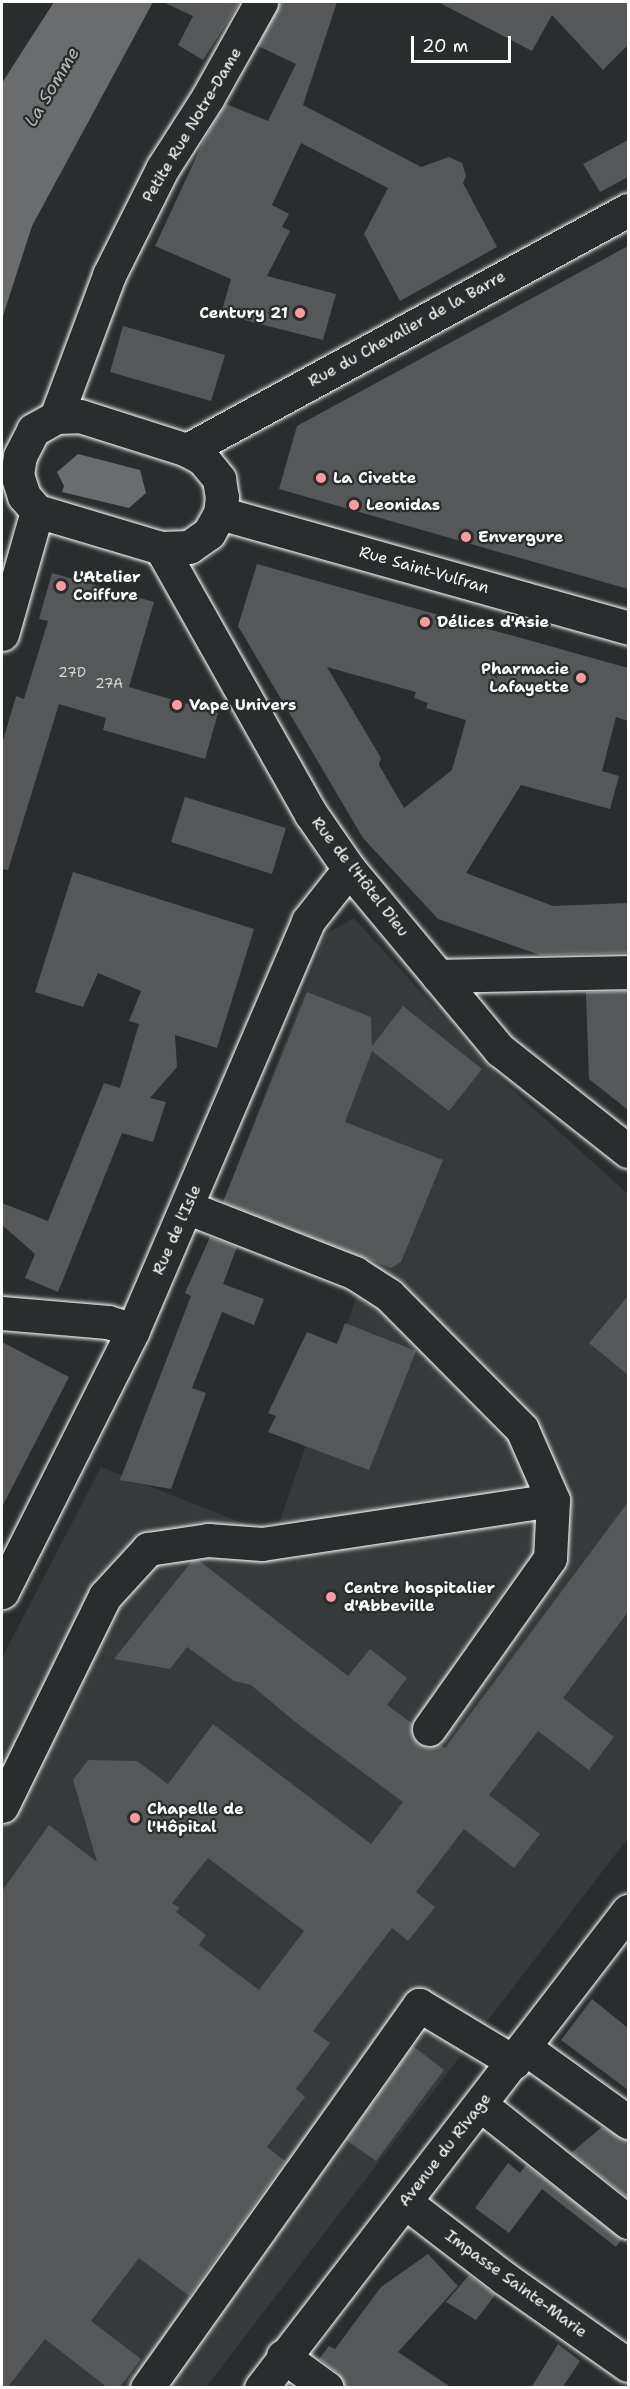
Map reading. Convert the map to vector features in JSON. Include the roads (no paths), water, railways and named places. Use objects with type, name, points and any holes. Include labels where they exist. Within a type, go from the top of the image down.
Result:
[{"type":"street","name":"Petite Rue Notre-Dame","points":[[56,417],[109,275],[162,169],[208,97],[261,2]]},
{"type":"street","name":"Rue du Chevalier de la Barre","points":[[187,450],[628,210]]},
{"type":"street","points":[[80,416],[187,450],[204,459],[219,479],[220,513],[209,533],[189,547],[161,548],[38,511],[24,496],[11,454],[33,430],[56,417],[80,416]]},
{"type":"street","points":[[2,633],[38,511]]},
{"type":"street","name":"Rue Saint-Vulfran","points":[[220,513],[628,628]]},
{"type":"street","name":"Rue de l'Hôtel Dieu","points":[[161,548],[311,814],[350,869],[500,1050],[628,1151]]},
{"type":"street","name":"Rue de l'Isle","points":[[2,1592],[133,1330],[188,1208],[308,921],[350,869]]},
{"type":"street","points":[[438,976],[628,972]]},
{"type":"street","points":[[188,1208],[355,1273],[389,1295],[522,1428],[553,1500],[550,1558],[429,1729]]},
{"type":"street","points":[[2,1313],[108,1322],[133,1330]]},
{"type":"street","points":[[4,1798],[105,1596],[148,1549],[208,1540],[262,1544],[553,1500]]},
{"type":"street","name":"Avenue du Rivage","points":[[261,2388],[283,2356],[481,2105],[628,1911]]},
{"type":"street","points":[[147,2388],[420,2005],[519,2055],[628,2122]]},
{"type":"street","points":[[481,2105],[628,2222]]},
{"type":"street","name":"Impasse Sainte-Marie","points":[[405,2202],[504,2278],[628,2365]]},
{"type":"street","points":[[283,2356],[327,2388]]},
{"type":"water","name":"La Somme","points":[[54,2],[153,2],[32,226],[2,319],[2,83]]},
{"type":"water","points":[[78,454],[140,470],[146,493],[129,508],[62,492],[64,486],[57,472]]},
{"type":"place","name":"Century 21","points":[[300,313]]},
{"type":"place","name":"La Civette","points":[[321,478]]},
{"type":"place","name":"Leonidas","points":[[354,505]]},
{"type":"place","name":"Envergure","points":[[466,537]]},
{"type":"place","name":"L'Atelier Coiffure","points":[[61,586]]},
{"type":"place","name":"Délices d'Asie","points":[[425,622]]},
{"type":"place","name":"Pharmacie Lafayette","points":[[581,678]]},
{"type":"place","name":"Vape Univers","points":[[177,705]]},
{"type":"place","name":"Centre hospitalier d'Abbeville","points":[[331,1597]]},
{"type":"place","name":"Chapelle de l'Hôpital","points":[[135,1818]]}]
